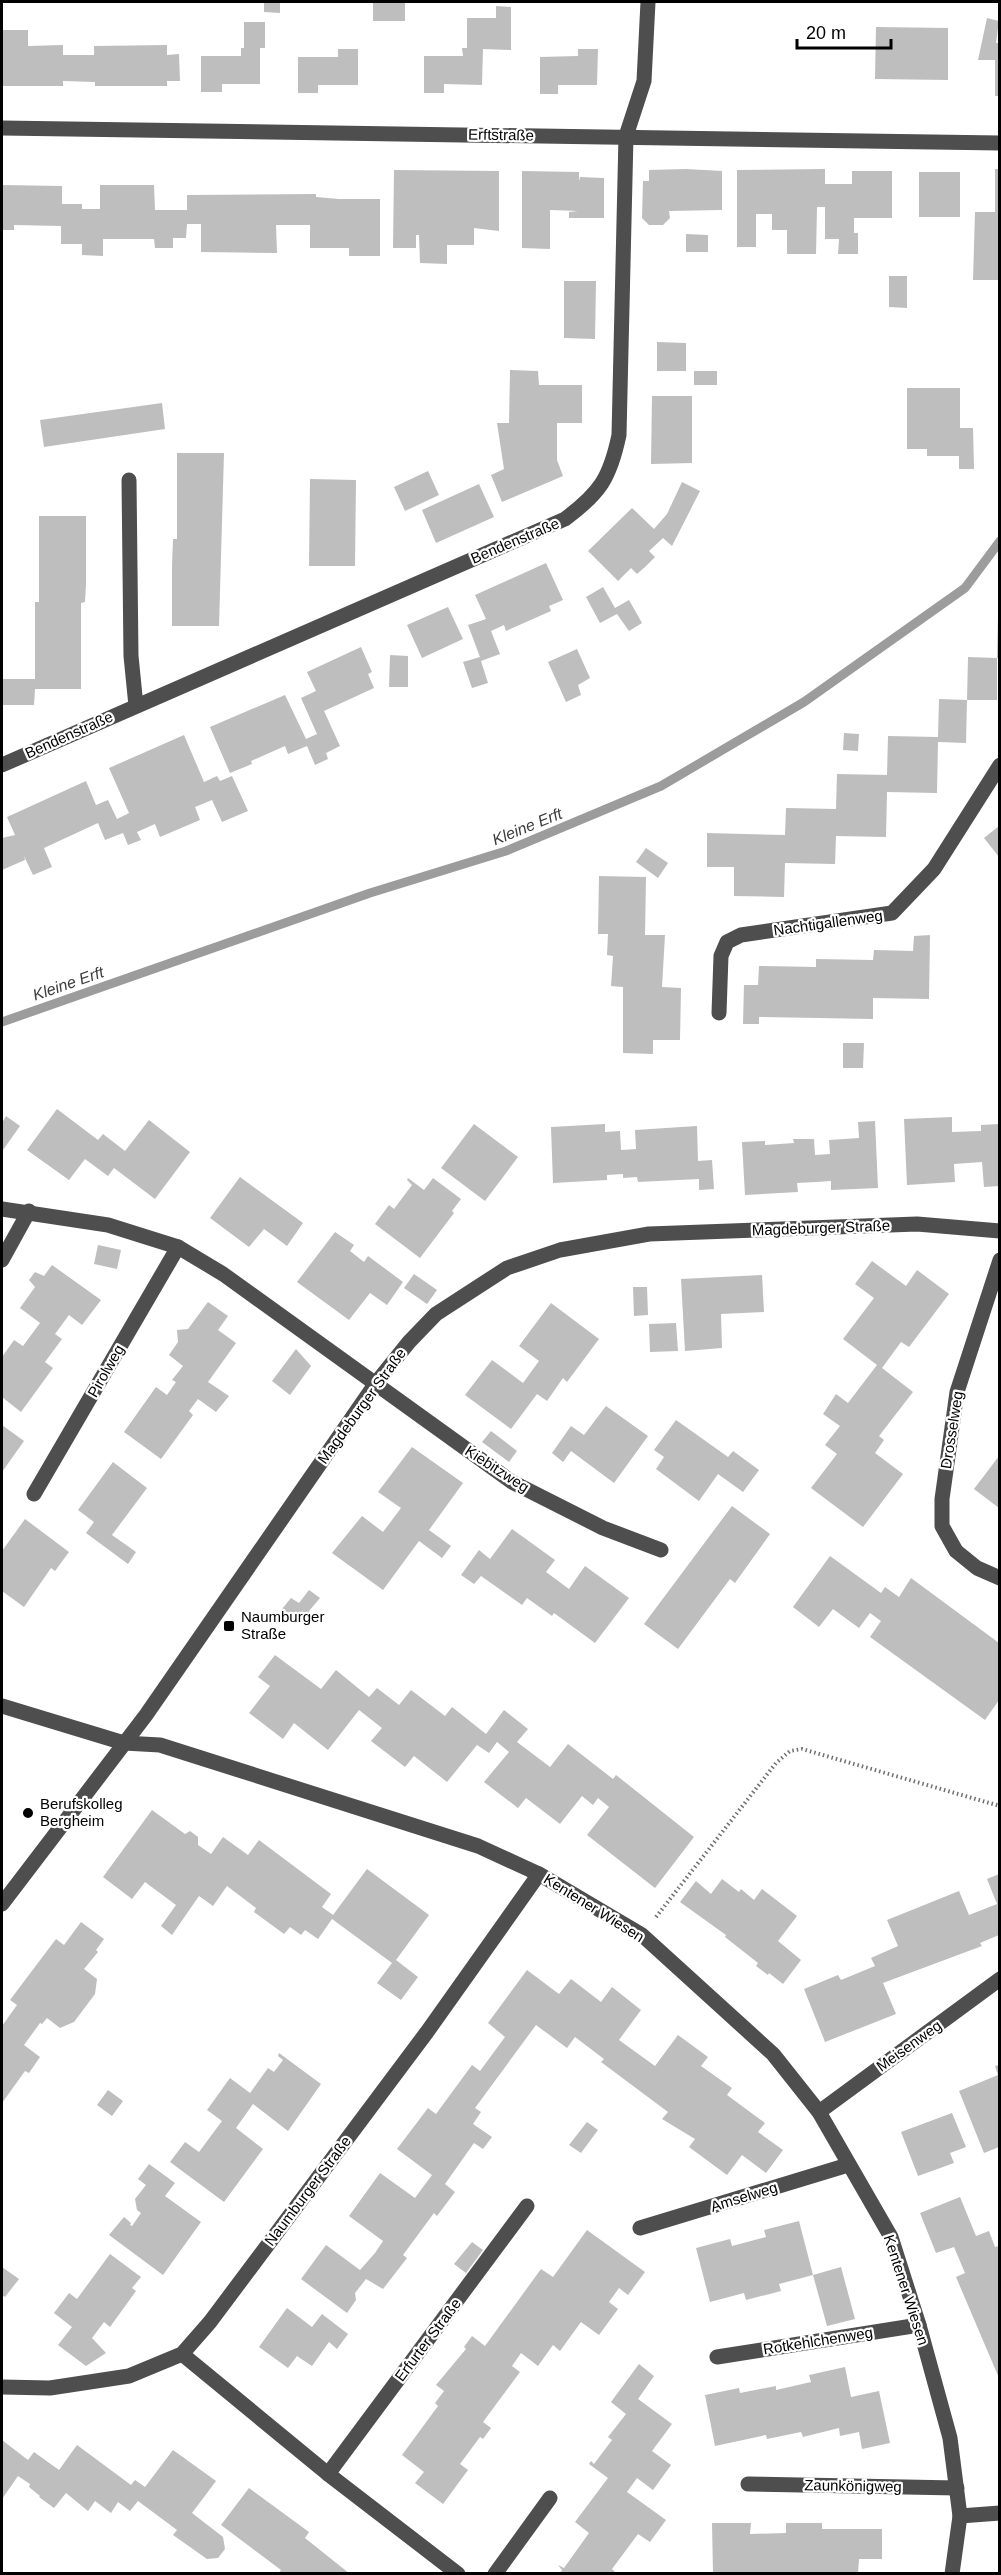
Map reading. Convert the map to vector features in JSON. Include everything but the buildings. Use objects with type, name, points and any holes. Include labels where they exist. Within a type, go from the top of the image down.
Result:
[{"type":"street","name":"Bendenstraße","points":[[2,765],[565,519],[590,501],[613,466],[619,435],[626,136],[644,81],[648,2]]},
{"type":"street","name":"Erftstraße","points":[[2,128],[999,143]]},
{"type":"street","points":[[129,480],[132,656],[136,706]]},
{"type":"street","name":"Nachtigallenweg","points":[[719,1012],[721,956],[727,942],[741,935],[892,914],[934,868],[999,765]]},
{"type":"street","points":[[2,1209],[29,1211],[108,1225],[178,1247],[223,1274],[376,1383]]},
{"type":"street","points":[[2,1260],[29,1211]]},
{"type":"street","name":"Magdeburger Straße","points":[[2,1904],[146,1715],[376,1383],[409,1342],[436,1314],[507,1268],[560,1250],[649,1234],[916,1224],[999,1231]]},
{"type":"street","name":"Pirolweg","points":[[34,1494],[178,1247]]},
{"type":"street","name":"Drosselweg","points":[[999,1260],[957,1392],[942,1499],[942,1526],[956,1551],[977,1568],[999,1578]]},
{"type":"street","name":"Kiebitzweg","points":[[376,1383],[512,1482],[603,1528],[661,1550]]},
{"type":"street","name":"Kentener Wiesen","points":[[2,1706],[124,1743],[160,1745],[478,1846],[539,1874],[642,1935],[773,2054],[819,2112],[891,2237],[919,2325],[950,2438],[960,2516],[952,2574]]},
{"type":"street","name":"Naumburger Straße","points":[[2,2387],[50,2388],[129,2376],[182,2354],[210,2322],[427,2032],[539,1874]]},
{"type":"street","name":"Meisenweg","points":[[819,2112],[999,1979]]},
{"type":"street","name":"Amselweg","points":[[640,2228],[848,2165]]},
{"type":"street","name":"Erfurter Straße","points":[[328,2474],[527,2206]]},
{"type":"street","name":"Rotkehlchenweg","points":[[717,2356],[919,2325]]},
{"type":"street","points":[[182,2354],[328,2474],[458,2574]]},
{"type":"street","name":"Zaunkönigweg","points":[[748,2484],[957,2488]]},
{"type":"street","points":[[495,2574],[550,2498]]},
{"type":"street","points":[[960,2516],[999,2513]]},
{"type":"path","points":[[642,1935],[776,1763],[790,1751],[802,1749],[999,1806]]},
{"type":"waterway","name":"Kleine Erft","points":[[2,1022],[370,893],[506,851],[661,786],[804,702],[965,588],[1000,541]]},
{"type":"place","name":"Naumburger Straße","points":[[229,1626]]},
{"type":"place","name":"Berufskolleg Bergheim","points":[[28,1813]]}]
